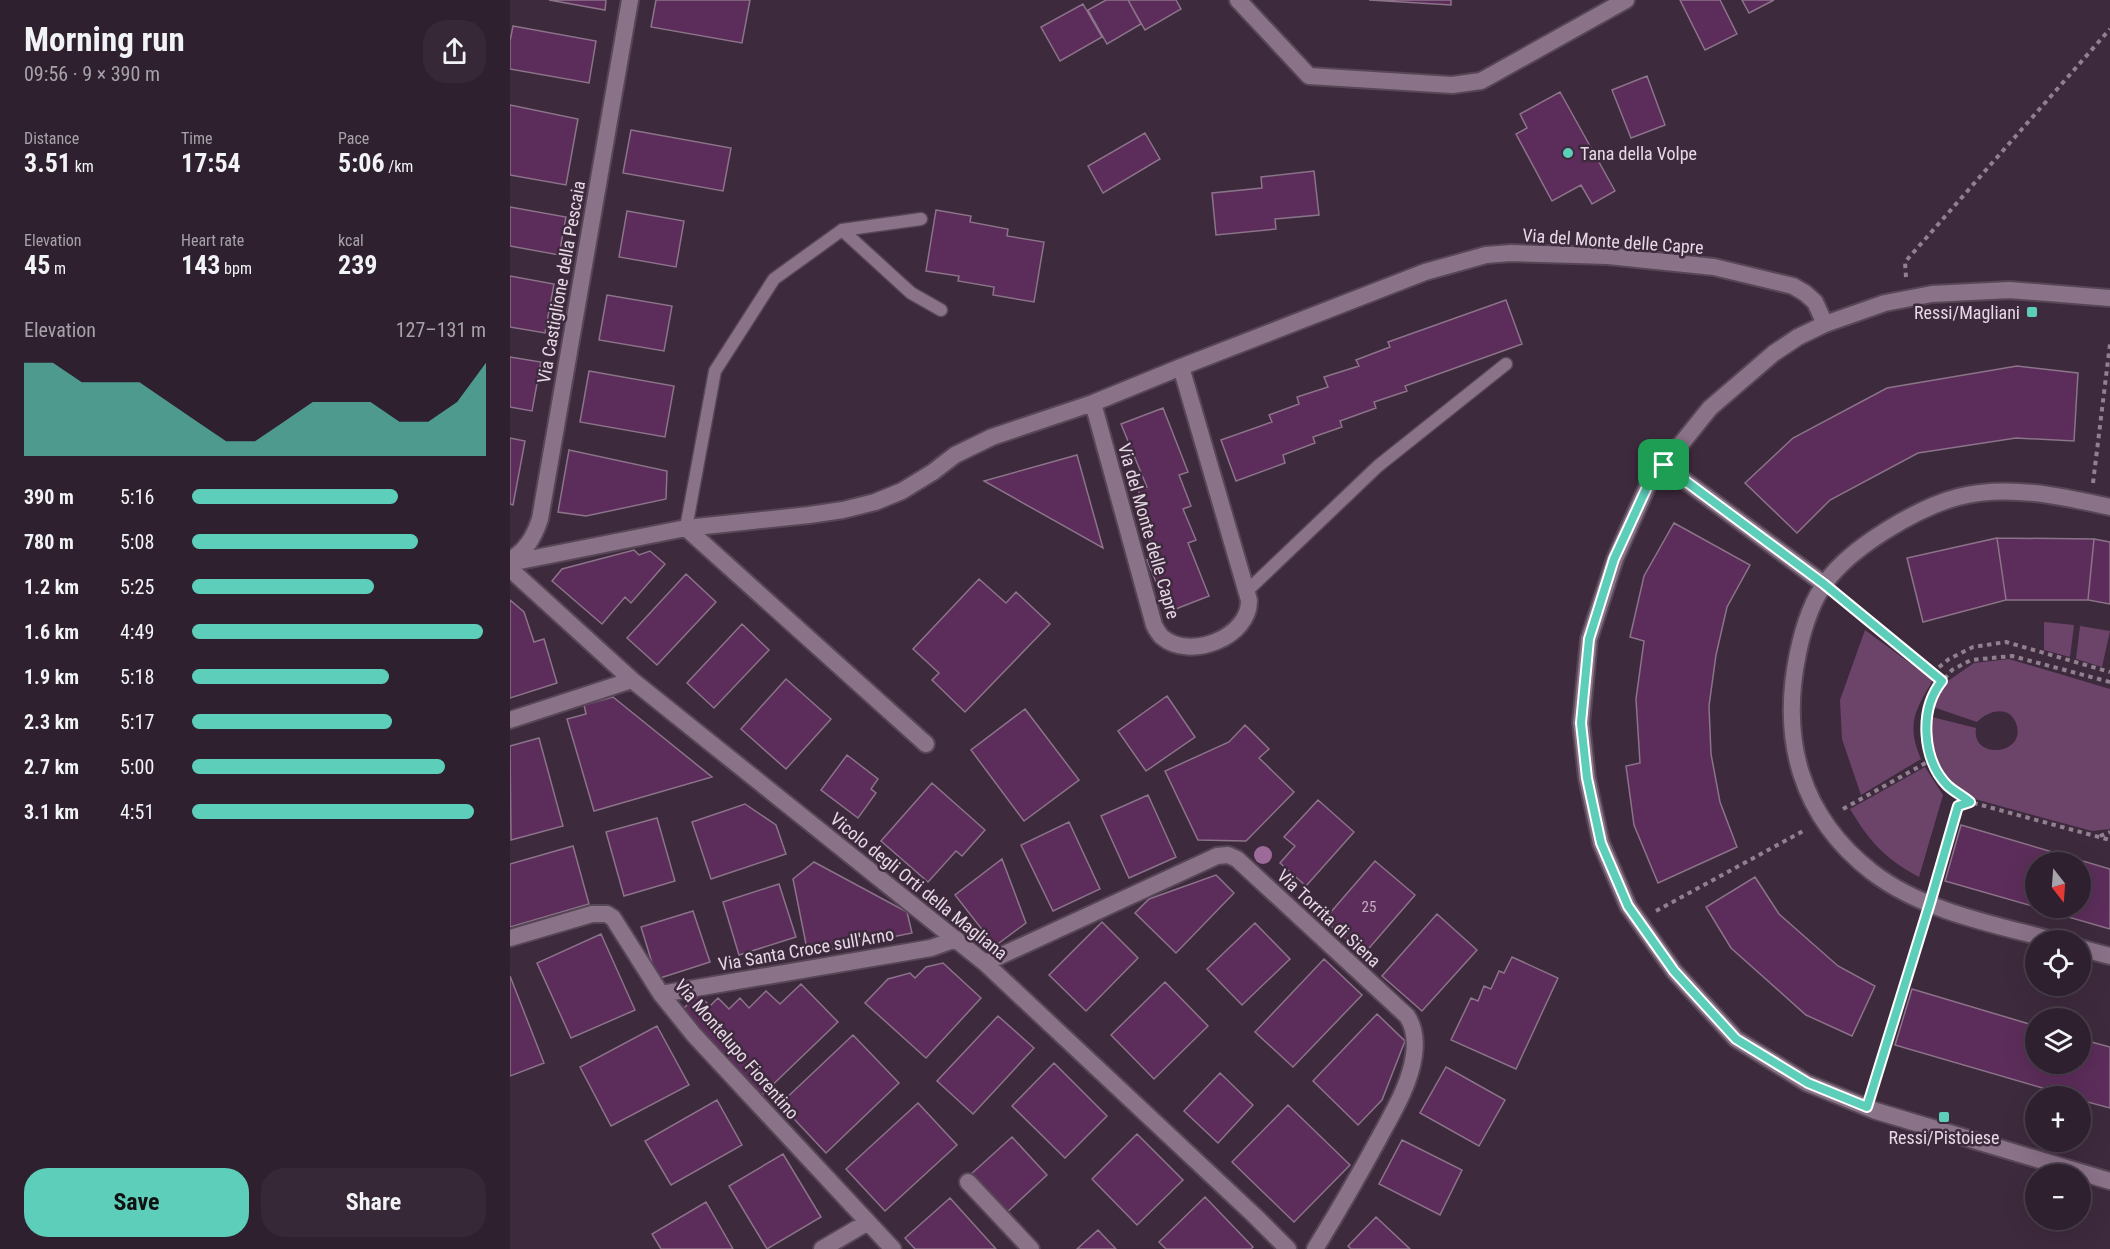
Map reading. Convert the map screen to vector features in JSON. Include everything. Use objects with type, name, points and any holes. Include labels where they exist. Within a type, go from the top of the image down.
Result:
[{"type":"street","name":"Via Castiglione della Pescaia","points":[[510,561],[531,541],[540,519],[630,0]]},
{"type":"street","points":[[1238,0],[1309,76],[1452,86],[1480,81],[1626,0]]},
{"type":"street","name":"Via del Monte delle Capre","points":[[510,561],[686,528],[820,513],[875,502],[902,491],[933,472],[954,455],[980,442],[1093,403],[1425,272],[1486,255],[1511,253],[1608,256],[1714,267],[1793,286],[1815,302],[1825,324]]},
{"type":"street","points":[[2110,298],[2009,290],[1941,293],[1907,298],[1885,303],[1825,324],[1790,342],[1741,380],[1710,408],[1648,485],[1614,559],[1589,639],[1581,723],[1587,778],[1601,843],[1628,906],[1674,971],[1736,1039],[1808,1083],[1867,1107],[2110,1182]]},
{"type":"street","name":"Via del Monte delle Capre","points":[[1093,403],[1154,625],[1162,638],[1187,646],[1206,644],[1226,636],[1235,631],[1248,613],[1249,600],[1181,367]]},
{"type":"street","points":[[1664,465],[1824,584]]},
{"type":"street","points":[[2025,932],[1969,917],[1900,889],[1873,873],[1838,839],[1823,820],[1810,797],[1800,770],[1792,734],[1792,687],[1800,643],[1824,584],[1842,563],[1892,527],[1944,501],[1980,493],[2012,492],[2044,495],[2110,507]]},
{"type":"street","points":[[686,528],[926,744]]},
{"type":"street","name":"Vicolo degli Orti della Magliana","points":[[510,569],[632,680],[985,963],[1288,1249]]},
{"type":"street","points":[[510,720],[632,680]]},
{"type":"street","name":"Via Torrita di Siena","points":[[985,963],[1218,856],[1228,855],[1237,859],[1407,1016],[1413,1025],[1415,1035],[1414,1057],[1410,1072],[1392,1115],[1342,1206],[1315,1249]]},
{"type":"street","name":"Via Montelupo Fiorentino","points":[[510,939],[592,914],[607,914],[617,923],[661,994],[694,1035],[893,1249]]},
{"type":"street","name":"Via Santa Croce sull'Arno","points":[[661,994],[931,948],[956,939]]},
{"type":"street","points":[[2091,951],[2110,956]]},
{"type":"street","points":[[969,1182],[1031,1249]]},
{"type":"street","points":[[822,1249],[868,1222]]},
{"type":"lane","points":[[686,528],[715,371],[774,279],[842,230],[921,219]]},
{"type":"lane","points":[[842,230],[912,293],[941,310]]},
{"type":"lane","points":[[1247,591],[1378,466],[1506,364]]},
{"type":"path","points":[[1907,298],[1905,262],[2110,28]]},
{"type":"path","points":[[2090,503],[2110,344]]},
{"type":"path","points":[[1824,584],[1942,681]]},
{"type":"path","points":[[1932,673],[1948,659],[1973,647],[2006,642],[2110,672]]},
{"type":"path","points":[[2110,682],[2012,656],[1971,660],[1952,670],[1934,691],[1925,728],[1931,760],[1947,785],[1970,802],[2110,840]]},
{"type":"path","points":[[1638,920],[1931,760]]},
{"type":"path","points":[[1867,1107],[1958,806],[1970,802]]},
{"type":"path","points":[[2098,837],[2110,832]]},
{"type":"shaded area","points":[[2044,622],[2074,625],[2070,657],[2044,650]]},
{"type":"shaded area","points":[[2080,626],[2110,631],[2102,667],[2076,659]]},
{"type":"shaded area","points":[[1865,630],[1933,680],[1917,709],[1913,727],[1916,747],[1921,759],[1861,795],[1842,739],[1840,700]]},
{"type":"shaded area","points":[[2009,659],[2110,689],[2110,829],[2092,831],[1971,798],[1950,782],[1935,755],[1929,732],[1932,717],[1976,728],[1977,739],[1982,746],[1999,750],[2014,742],[2018,734],[2016,723],[2013,717],[2003,711],[1992,712],[1977,722],[1933,707],[1945,683],[1974,663]]},
{"type":"shaded area","points":[[1925,767],[1943,795],[1919,877],[1887,856],[1864,831],[1850,809]]},
{"type":"building","points":[[549,0],[606,0],[605,10]]},
{"type":"building","points":[[656,0],[750,0],[742,43],[651,27]]},
{"type":"building","points":[[1106,0],[1128,0],[1141,24],[1107,44],[1088,10]]},
{"type":"building","points":[[1128,0],[1176,0],[1181,9],[1145,30]]},
{"type":"building","points":[[1369,0],[1451,0],[1451,5]]},
{"type":"building","points":[[1680,0],[1720,0],[1737,34],[1705,50]]},
{"type":"building","points":[[1742,0],[1774,0],[1749,13]]},
{"type":"building","points":[[1083,4],[1102,37],[1060,61],[1041,27]]},
{"type":"building","points":[[513,26],[596,41],[589,83],[510,69],[510,41]]},
{"type":"building","points":[[1647,76],[1665,125],[1631,138],[1612,90]]},
{"type":"building","points":[[1560,92],[1615,191],[1592,204],[1581,185],[1552,201],[1516,134],[1527,128],[1520,114]]},
{"type":"building","points":[[510,105],[578,119],[566,185],[510,175]]},
{"type":"building","points":[[631,130],[731,148],[723,191],[623,173]]},
{"type":"building","points":[[1145,133],[1160,159],[1103,193],[1088,166]]},
{"type":"building","points":[[1314,171],[1319,215],[1275,219],[1276,229],[1216,235],[1212,193],[1262,188],[1261,177]]},
{"type":"building","points":[[510,207],[566,217],[559,255],[510,246]]},
{"type":"building","points":[[936,210],[971,216],[970,222],[1008,229],[1007,236],[1044,242],[1034,302],[993,295],[994,287],[958,281],[959,276],[926,271]]},
{"type":"building","points":[[627,211],[684,221],[676,267],[619,257]]},
{"type":"building","points":[[510,276],[554,284],[545,333],[510,327]]},
{"type":"building","points":[[607,295],[672,306],[664,351],[599,340]]},
{"type":"building","points":[[1506,300],[1522,344],[1405,386],[1407,391],[1374,402],[1376,408],[1340,421],[1342,427],[1313,437],[1315,443],[1283,455],[1285,463],[1236,481],[1221,440],[1272,422],[1269,415],[1299,404],[1297,397],[1328,387],[1324,377],[1359,366],[1356,360],[1390,347],[1388,342]]},
{"type":"building","points":[[510,357],[541,362],[532,411],[510,407]]},
{"type":"building","points":[[2017,366],[2078,373],[2074,441],[2016,438],[1918,453],[1830,500],[1797,533],[1745,483],[1793,438],[1887,388]]},
{"type":"building","points":[[589,371],[674,386],[665,437],[580,422]]},
{"type":"building","points":[[1163,408],[1188,472],[1179,475],[1191,506],[1183,509],[1196,540],[1188,543],[1209,596],[1168,612],[1147,560],[1156,556],[1142,520],[1149,517],[1138,490],[1147,487],[1121,424]]},
{"type":"building","points":[[510,438],[525,441],[513,505],[510,504]]},
{"type":"building","points":[[569,450],[667,471],[666,499],[586,516],[558,512]]},
{"type":"building","points":[[1077,455],[1103,548],[984,481]]},
{"type":"building","points":[[1674,523],[1750,565],[1727,607],[1716,655],[1709,706],[1711,754],[1720,802],[1737,847],[1658,883],[1634,825],[1626,766],[1640,763],[1636,699],[1644,641],[1630,637],[1644,576]]},
{"type":"building","points":[[1997,538],[2006,600],[1923,622],[1907,558]]},
{"type":"building","points":[[1997,538],[2094,539],[2088,600],[2006,600]]},
{"type":"building","points":[[2094,539],[2110,542],[2110,604],[2088,600]]},
{"type":"building","points":[[634,550],[639,555],[650,551],[665,564],[631,603],[625,597],[602,624],[552,581],[562,569]]},
{"type":"building","points":[[686,574],[716,602],[657,665],[627,638]]},
{"type":"building","points":[[979,579],[1006,603],[1016,592],[1050,624],[965,712],[932,680],[939,673],[913,649]]},
{"type":"building","points":[[510,600],[524,612],[534,642],[544,639],[557,683],[510,698]]},
{"type":"building","points":[[742,624],[769,650],[714,708],[687,683]]},
{"type":"building","points":[[786,679],[831,719],[786,769],[741,729]]},
{"type":"building","points":[[1167,696],[1195,737],[1146,771],[1118,731]]},
{"type":"building","points":[[613,697],[712,777],[594,811],[567,719],[586,714],[584,705]]},
{"type":"building","points":[[1025,709],[1079,780],[1024,821],[971,750]]},
{"type":"building","points":[[1245,725],[1269,749],[1259,758],[1294,792],[1246,841],[1198,840],[1165,771],[1229,742]]},
{"type":"building","points":[[539,738],[563,826],[511,840],[510,746]]},
{"type":"building","points":[[847,755],[878,779],[871,789],[876,793],[858,818],[821,790]]},
{"type":"building","points":[[932,783],[985,830],[962,856],[956,851],[928,882],[881,841]]},
{"type":"building","points":[[1148,795],[1176,857],[1129,878],[1101,816]]},
{"type":"building","points":[[1318,800],[1354,832],[1306,886],[1280,863],[1295,846],[1284,837]]},
{"type":"building","points":[[745,804],[776,825],[786,854],[711,879],[692,822]]},
{"type":"building","points":[[657,818],[675,881],[624,896],[606,832]]},
{"type":"building","points":[[1069,822],[1100,889],[1053,911],[1021,845]]},
{"type":"building","points":[[1961,825],[2052,852],[2025,852],[2025,904],[1945,881]]},
{"type":"building","points":[[573,846],[589,904],[510,927],[510,864]]},
{"type":"building","points":[[1002,859],[1026,923],[995,946],[955,895]]},
{"type":"building","points":[[1375,861],[1415,895],[1364,954],[1324,920]]},
{"type":"building","points":[[814,862],[907,912],[912,933],[808,954],[793,879]]},
{"type":"building","points":[[2091,863],[2110,869],[2110,929],[2072,918],[2091,918]]},
{"type":"building","points":[[1216,875],[1234,893],[1176,953],[1135,913],[1149,899]]},
{"type":"building","points":[[1755,877],[1779,914],[1838,966],[1875,986],[1852,1036],[1806,1015],[1731,948],[1706,907]]},
{"type":"building","points":[[779,884],[796,937],[739,955],[723,902]]},
{"type":"building","points":[[693,911],[710,962],[657,979],[641,927]]},
{"type":"building","points":[[1437,914],[1477,950],[1422,1011],[1382,976]]},
{"type":"building","points":[[1102,922],[1138,958],[1086,1011],[1049,975]]},
{"type":"building","points":[[1255,923],[1290,959],[1242,1005],[1207,969]]},
{"type":"building","points":[[601,934],[635,1010],[571,1038],[537,963]]},
{"type":"building","points":[[1512,957],[1558,978],[1516,1069],[1451,1040],[1471,998],[1478,1001],[1484,986],[1491,989],[1499,971],[1504,973]]},
{"type":"building","points":[[1324,959],[1362,995],[1293,1067],[1255,1032]]},
{"type":"building","points":[[943,963],[981,998],[926,1058],[865,1003],[888,979],[910,973],[915,978],[926,967]]},
{"type":"building","points":[[510,976],[544,1063],[510,1076]]},
{"type":"building","points":[[1165,982],[1208,1026],[1154,1079],[1111,1035]]},
{"type":"building","points":[[801,984],[838,1022],[762,1095],[681,1011],[698,994],[710,1006],[718,998],[729,1009],[740,998],[749,1008],[766,991],[780,1004]]},
{"type":"building","points":[[1912,989],[2025,1023],[2025,1074],[2091,1074],[2091,1042],[2110,1047],[2110,1108],[2091,1103],[2091,1086],[2036,1086],[1895,1045]]},
{"type":"building","points":[[1377,1014],[1405,1041],[1382,1100],[1358,1125],[1313,1081]]},
{"type":"building","points":[[998,1016],[1034,1048],[973,1114],[937,1081]]},
{"type":"building","points":[[657,1026],[689,1085],[611,1126],[580,1067]]},
{"type":"building","points":[[853,1035],[899,1083],[826,1153],[780,1104]]},
{"type":"building","points":[[1054,1063],[1107,1116],[1065,1158],[1012,1106]]},
{"type":"building","points":[[1446,1067],[1505,1100],[1479,1146],[1420,1113]]},
{"type":"building","points":[[1220,1073],[1253,1105],[1218,1143],[1184,1111]]},
{"type":"building","points":[[717,1100],[742,1145],[671,1185],[645,1141]]},
{"type":"building","points":[[918,1103],[957,1145],[885,1211],[846,1169]]},
{"type":"building","points":[[1288,1105],[1350,1165],[1294,1222],[1232,1162]]},
{"type":"building","points":[[1137,1134],[1183,1180],[1137,1225],[1092,1179]]},
{"type":"building","points":[[1012,1137],[1047,1175],[1005,1214],[970,1175]]},
{"type":"building","points":[[1402,1140],[1462,1170],[1440,1215],[1379,1184]]},
{"type":"building","points":[[783,1154],[821,1217],[767,1249],[729,1186]]},
{"type":"building","points":[[1205,1197],[1253,1247],[1251,1249],[1166,1249],[1159,1242]]},
{"type":"building","points":[[950,1198],[996,1249],[915,1249],[905,1238]]},
{"type":"building","points":[[706,1202],[733,1249],[661,1249],[652,1234]]},
{"type":"building","points":[[1376,1217],[1410,1249],[1351,1249],[1348,1246]]},
{"type":"building","points":[[1098,1230],[1116,1249],[1077,1249]]},
{"type":"place","name":"Tana della Volpe","points":[[1568,153]]},
{"type":"place","name":"Ressi/Magliani","points":[[2032,312]]},
{"type":"place","name":"Ressi/Pistoiese","points":[[1944,1117]]},
{"type":"route","points":[[1664,465],[1824,584],[1942,681],[1934,691],[1925,728],[1931,760],[1947,785],[1970,802],[1958,806],[1867,1107],[1808,1083],[1736,1039],[1674,971],[1628,906],[1601,843],[1587,778],[1581,723],[1589,639],[1614,559],[1648,485],[1664,465]]}]
